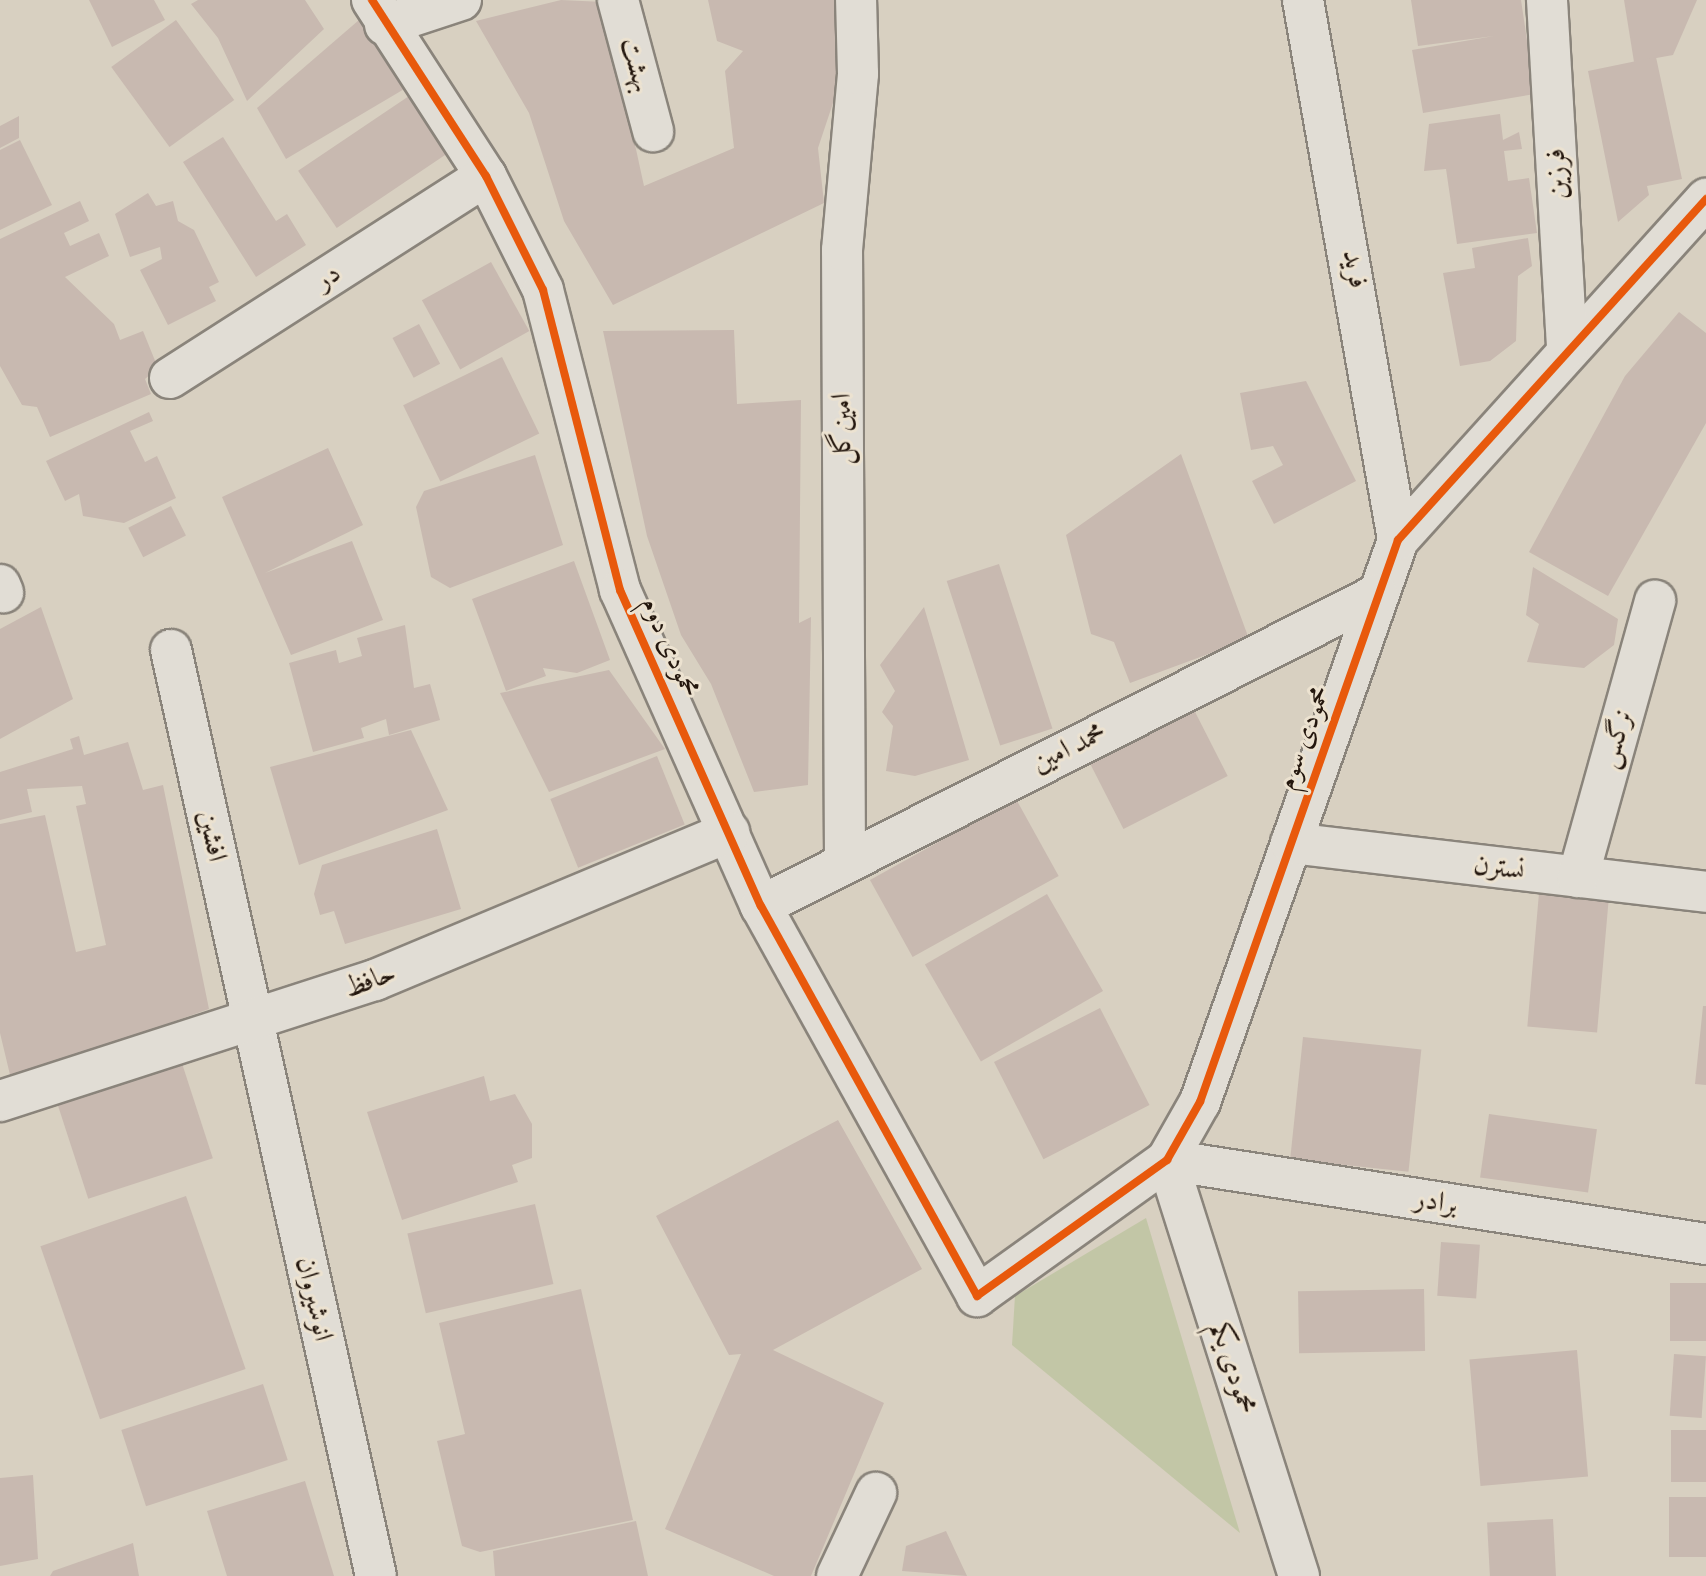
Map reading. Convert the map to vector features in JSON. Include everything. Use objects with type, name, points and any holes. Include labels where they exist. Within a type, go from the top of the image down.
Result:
[{"type":"street","points":[[379,12],[461,0]]},
{"type":"street","name":"بهشت","points":[[618,0],[653,131]]},
{"type":"street","name":"امین‌گل","points":[[845,859],[842,250],[858,74],[856,0]]},
{"type":"street","name":"فرید","points":[[1303,0],[1398,540]]},
{"type":"street","name":"فرزین","points":[[1547,0],[1567,348]]},
{"type":"street","name":"محمودی دوم","points":[[379,12],[486,176],[543,290],[564,351],[620,590],[761,906],[977,1296]]},
{"type":"street","name":"در","points":[[170,378],[486,176]]},
{"type":"street","name":"محمودی سوم","points":[[977,1296],[1167,1160],[1200,1102],[1398,540],[1567,348],[1706,199]]},
{"type":"street","name":"محمد امین","points":[[761,906],[845,859],[1378,594]]},
{"type":"street","name":"نرگس","points":[[1578,877],[1655,601]]},
{"type":"street","name":"افشین","points":[[171,650],[253,1022]]},
{"type":"street","name":"حافظ","points":[[0,1101],[253,1022],[375,980],[729,832]]},
{"type":"street","name":"نسترن","points":[[1291,843],[1706,892]]},
{"type":"street","name":"انوشیروان","points":[[253,1022],[376,1576]]},
{"type":"street","name":"برادر","points":[[1167,1160],[1706,1244]]},
{"type":"street","name":"محمودی یکم","points":[[1167,1160],[1299,1576]]},
{"type":"street","points":[[837,1576],[876,1493]]},
{"type":"green space","points":[[1146,1218],[1240,1533],[1012,1345],[1015,1296]]},
{"type":"building","points":[[89,0],[154,0],[165,20],[112,47]]},
{"type":"building","points":[[198,0],[305,0],[324,29],[247,101],[218,38],[191,4]]},
{"type":"building","points":[[561,0],[604,2],[644,186],[734,148],[725,71],[743,51],[717,41],[708,0],[846,0],[846,64],[818,148],[824,203],[613,305],[564,221],[529,113],[476,21]]},
{"type":"building","points":[[1411,0],[1521,0],[1535,94],[1423,113],[1412,50],[1494,36],[1418,46]]},
{"type":"building","points":[[1624,0],[1697,0],[1673,55],[1634,62]]},
{"type":"building","points":[[176,20],[234,100],[169,147],[111,67]]},
{"type":"building","points":[[359,20],[411,85],[286,159],[257,108]]},
{"type":"building","points":[[1656,57],[1682,179],[1647,186],[1649,195],[1618,222],[1588,71]]},
{"type":"building","points":[[415,92],[454,149],[337,228],[298,171]]},
{"type":"building","points":[[1500,114],[1503,140],[1519,132],[1522,149],[1504,151],[1508,181],[1529,178],[1537,233],[1457,244],[1446,169],[1424,171],[1429,124]]},
{"type":"building","points":[[19,116],[19,138],[0,148],[0,126]]},
{"type":"building","points":[[223,137],[276,221],[287,214],[306,245],[256,277],[183,162]]},
{"type":"building","points":[[20,140],[52,205],[0,230],[0,150]]},
{"type":"building","points":[[148,193],[156,206],[173,201],[178,221],[194,230],[219,282],[209,287],[216,301],[168,325],[140,270],[162,259],[160,247],[130,257],[115,214]]},
{"type":"building","points":[[80,201],[89,221],[64,233],[70,246],[99,233],[109,256],[65,277],[114,324],[120,340],[143,331],[158,368],[145,379],[151,394],[50,437],[37,407],[22,405],[0,366],[0,239]]},
{"type":"building","points":[[1528,238],[1532,266],[1518,276],[1516,341],[1490,361],[1460,366],[1443,273],[1475,268],[1472,248]]},
{"type":"building","points":[[491,262],[529,331],[460,369],[422,300]]},
{"type":"building","points":[[1679,312],[1706,333],[1706,423],[1608,596],[1529,552],[1625,376]]},
{"type":"building","points":[[419,324],[440,364],[414,378],[393,338]]},
{"type":"building","points":[[734,330],[737,404],[801,400],[799,623],[811,617],[808,785],[754,792],[711,684],[681,635],[647,536],[603,331]]},
{"type":"building","points":[[502,357],[539,433],[440,482],[403,405]]},
{"type":"building","points":[[1306,381],[1356,481],[1274,524],[1252,481],[1283,465],[1273,446],[1251,450],[1240,393]]},
{"type":"building","points":[[149,412],[153,421],[130,431],[145,462],[157,456],[176,498],[124,523],[83,516],[79,494],[65,501],[46,461]]},
{"type":"building","points":[[328,448],[363,525],[265,573],[352,541],[383,620],[291,655],[222,497]]},
{"type":"building","points":[[1181,454],[1249,639],[1130,683],[1114,642],[1091,634],[1066,535]]},
{"type":"building","points":[[535,455],[563,545],[450,588],[431,577],[416,507],[424,491]]},
{"type":"building","points":[[171,506],[186,535],[143,557],[128,528]]},
{"type":"building","points":[[574,561],[610,660],[577,673],[543,668],[546,676],[506,691],[472,599]]},
{"type":"building","points":[[999,564],[1052,729],[1000,746],[947,581]]},
{"type":"building","points":[[1533,567],[1618,619],[1614,645],[1584,668],[1527,662],[1539,624],[1526,615]]},
{"type":"building","points":[[41,607],[73,699],[0,739],[0,629]]},
{"type":"building","points":[[924,607],[969,760],[915,776],[886,771],[893,726],[882,712],[895,691],[880,665]]},
{"type":"building","points":[[405,625],[414,688],[430,684],[440,720],[389,735],[386,719],[361,728],[364,738],[313,752],[289,663],[336,650],[339,663],[362,656],[357,638]]},
{"type":"building","points":[[609,670],[665,749],[549,792],[500,693]]},
{"type":"building","points":[[1190,702],[1228,776],[1123,829],[1086,755]]},
{"type":"building","points":[[411,730],[448,810],[299,865],[270,767]]},
{"type":"building","points":[[79,736],[84,755],[128,742],[143,790],[163,785],[209,1009],[11,1079],[0,1033],[0,824],[45,815],[76,952],[106,945],[76,806],[86,804],[82,786],[27,789],[32,812],[0,820],[0,772],[73,749],[70,739]]},
{"type":"building","points":[[657,756],[685,825],[578,868],[550,799]]},
{"type":"building","points":[[1016,799],[1059,876],[913,957],[870,880]]},
{"type":"building","points":[[437,829],[461,909],[345,944],[334,911],[320,915],[314,894],[322,865]]},
{"type":"building","points":[[1539,893],[1609,899],[1597,1033],[1527,1026]]},
{"type":"building","points":[[1047,894],[1103,991],[981,1061],[925,964]]},
{"type":"building","points":[[1703,1006],[1706,1006],[1706,1085],[1695,1084]]},
{"type":"building","points":[[1100,1008],[1149,1105],[1043,1159],[994,1062]]},
{"type":"building","points":[[1303,1037],[1421,1049],[1408,1172],[1290,1159]]},
{"type":"building","points":[[177,1048],[213,1158],[88,1199],[52,1088]]},
{"type":"building","points":[[484,1076],[490,1101],[515,1094],[532,1124],[532,1158],[512,1165],[518,1182],[402,1220],[367,1112]]},
{"type":"building","points":[[1489,1114],[1597,1129],[1588,1193],[1480,1177]]},
{"type":"building","points":[[838,1120],[922,1269],[773,1350],[884,1403],[811,1576],[774,1576],[665,1529],[741,1354],[729,1355],[656,1216]]},
{"type":"building","points":[[186,1196],[246,1369],[100,1419],[40,1246]]},
{"type":"building","points":[[535,1204],[553,1284],[426,1313],[407,1233]]},
{"type":"building","points":[[1441,1242],[1480,1245],[1476,1299],[1437,1296]]},
{"type":"building","points":[[1670,1283],[1706,1283],[1706,1341],[1670,1341]]},
{"type":"building","points":[[581,1289],[633,1520],[480,1552],[462,1546],[437,1441],[465,1434],[439,1323]]},
{"type":"building","points":[[1424,1289],[1425,1351],[1299,1353],[1298,1291]]},
{"type":"building","points":[[1577,1350],[1588,1477],[1480,1486],[1469,1359]]},
{"type":"building","points":[[1674,1354],[1706,1356],[1702,1418],[1670,1416]]},
{"type":"building","points":[[263,1384],[288,1460],[146,1506],[121,1430]]},
{"type":"building","points":[[1671,1430],[1706,1430],[1706,1482],[1671,1482]]},
{"type":"building","points":[[33,1475],[38,1559],[0,1566],[0,1478]]},
{"type":"building","points":[[305,1481],[334,1576],[227,1576],[207,1511]]},
{"type":"building","points":[[1669,1497],[1706,1497],[1706,1557],[1669,1557]]},
{"type":"building","points":[[1553,1519],[1556,1576],[1490,1576],[1487,1522]]},
{"type":"building","points":[[636,1521],[648,1576],[495,1576],[493,1551]]},
{"type":"building","points":[[946,1531],[967,1576],[902,1571],[906,1546]]},
{"type":"building","points":[[133,1543],[139,1576],[50,1576],[53,1571]]},
{"type":"cycle path","points":[[372,0],[486,176],[543,290],[620,590],[761,906],[977,1296],[1167,1160],[1200,1102],[1398,540],[1706,199]]}]
